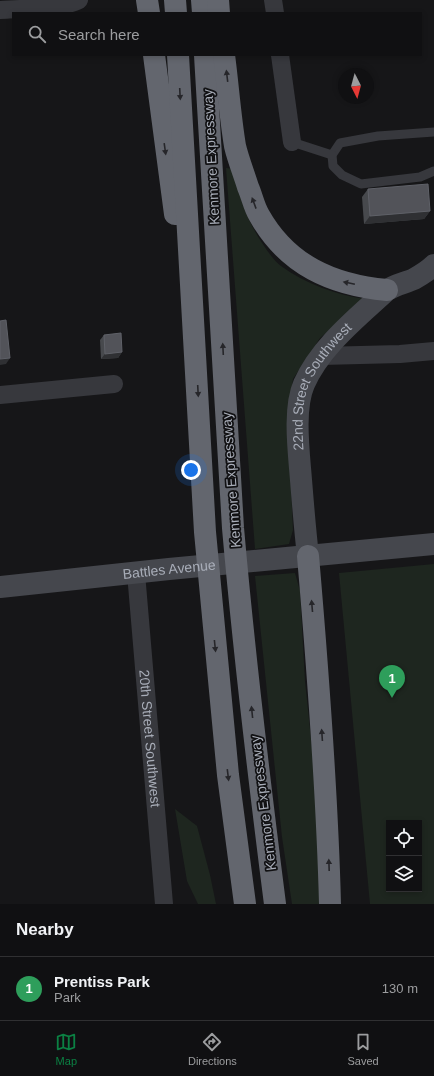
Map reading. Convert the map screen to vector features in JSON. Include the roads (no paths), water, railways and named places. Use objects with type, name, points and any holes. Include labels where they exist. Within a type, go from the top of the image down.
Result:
[{"type":"highway","points":[[147,0],[148,12]]},
{"type":"highway","points":[[175,0],[176,12]]},
{"type":"highway","points":[[202,0],[203,12]]},
{"type":"highway","points":[[218,0],[219,12]]},
{"type":"highway","points":[[154,56],[164,138],[197,369]]},
{"type":"highway","name":"Kenmore Expressway","points":[[178,56],[197,369],[205,532],[228,775],[245,904]]},
{"type":"highway","name":"Kenmore Expressway","points":[[205,56],[233,528],[258,771],[275,904]]},
{"type":"highway","points":[[224,56],[236,147],[258,214],[273,236],[289,254],[310,269],[334,280],[376,289],[388,290]]},
{"type":"highway","points":[[308,556],[323,757],[330,904]]},
{"type":"street","points":[[0,10],[58,5],[79,0]]},
{"type":"street","points":[[273,0],[275,12]]},
{"type":"street","points":[[280,56],[292,142]]},
{"type":"street","name":"22nd Street Southwest","points":[[308,556],[298,441],[298,404],[303,385],[314,365],[321,356],[361,312],[388,290],[414,278],[434,265]]},
{"type":"street","points":[[321,356],[400,354],[434,351]]},
{"type":"street","points":[[0,395],[114,384]]},
{"type":"street","name":"Battles Avenue","points":[[0,587],[136,572],[434,544]]},
{"type":"street","name":"20th Street Southwest","points":[[136,572],[164,904]]},
{"type":"lane","points":[[434,132],[378,136],[340,143],[332,156],[333,166],[342,175],[362,184],[420,177],[434,171]]},
{"type":"lane","points":[[292,142],[332,156]]},
{"type":"place","name":"Prentiss Park","points":[[392,698]]}]
